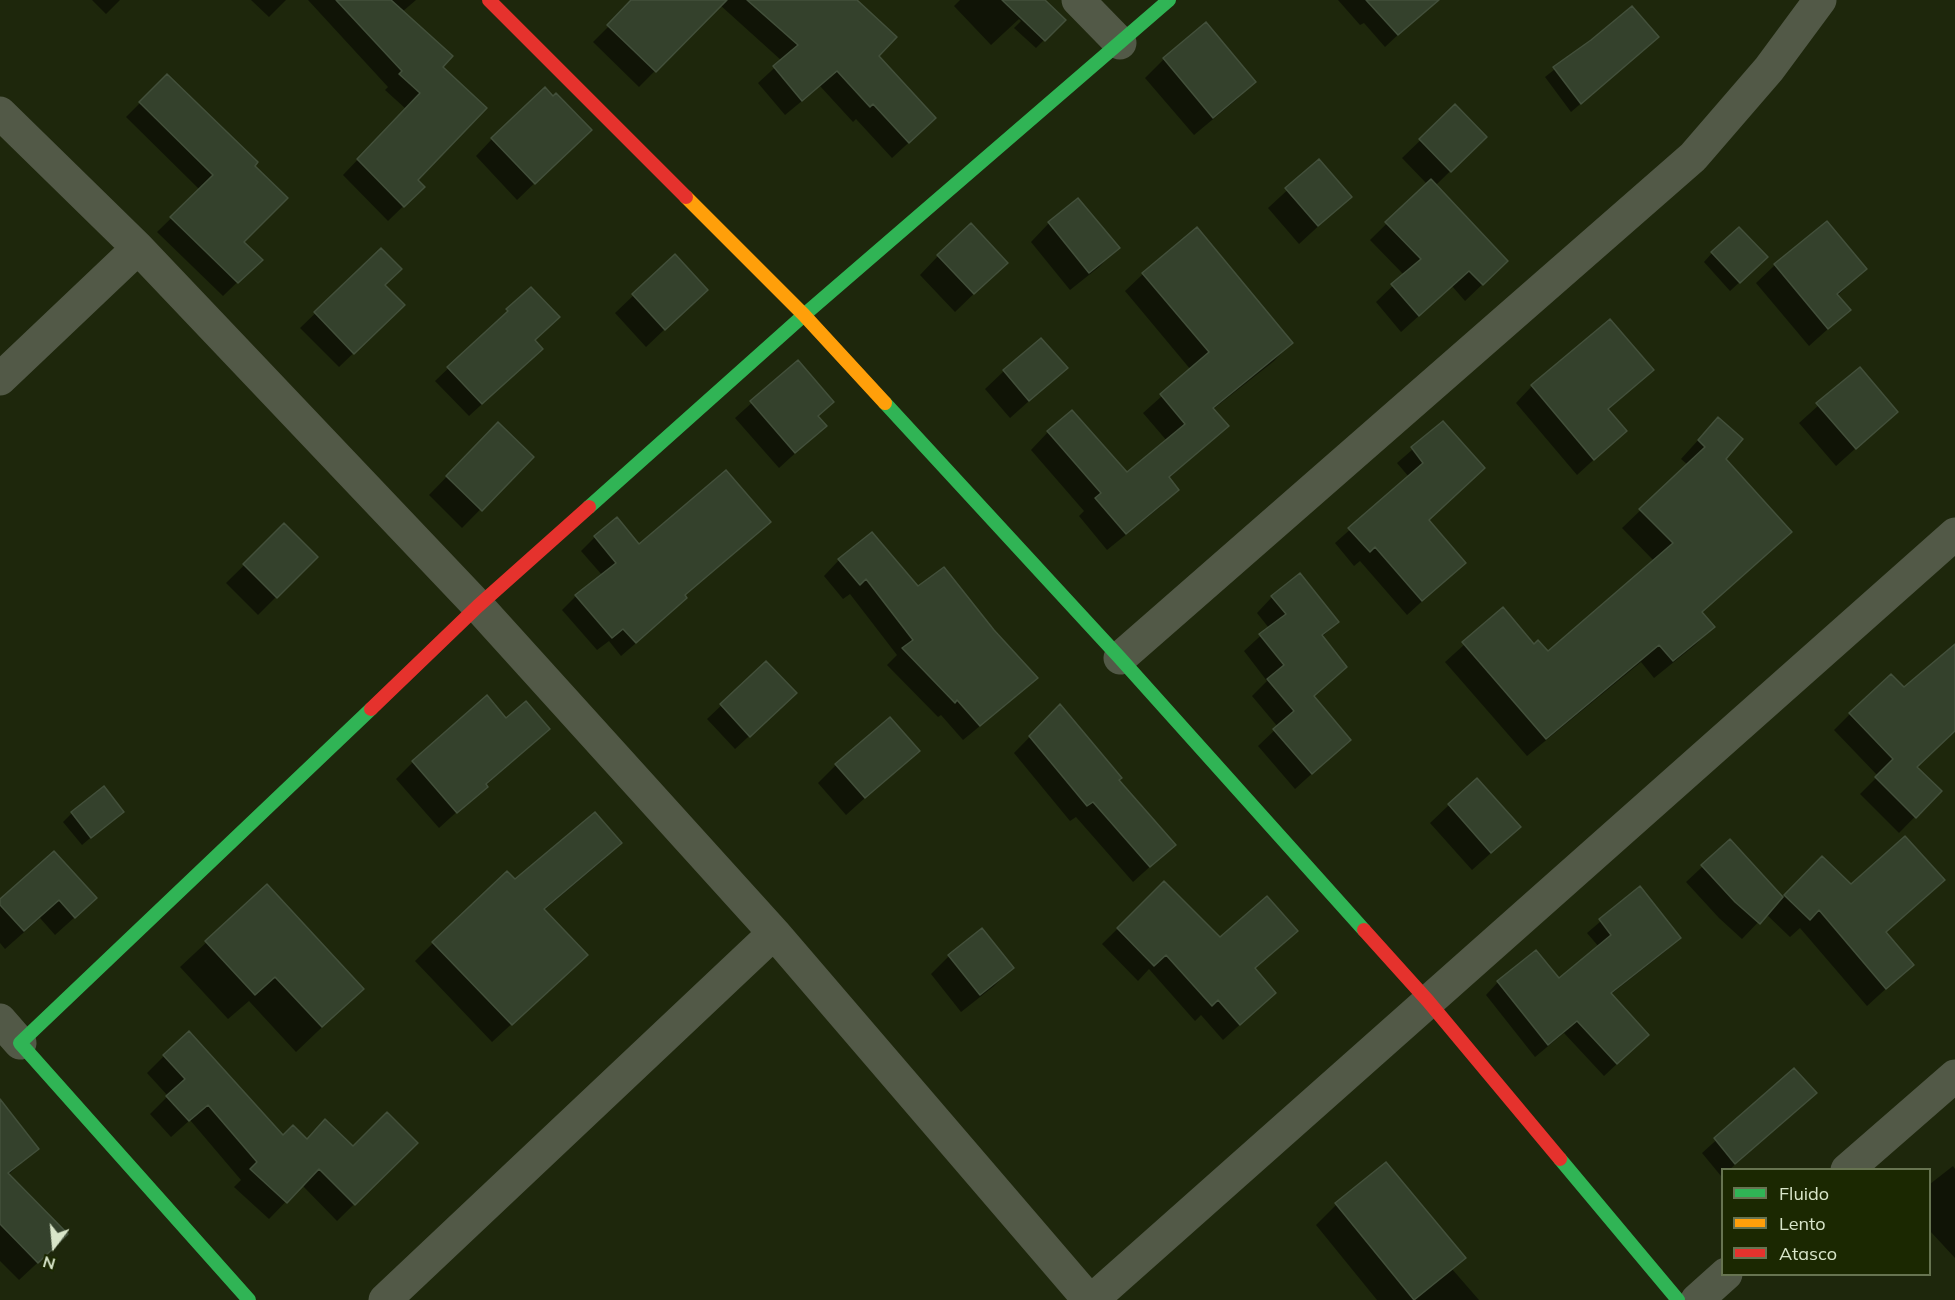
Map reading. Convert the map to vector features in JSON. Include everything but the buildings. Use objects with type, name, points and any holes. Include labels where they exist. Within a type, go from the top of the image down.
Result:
[{"type":"street","points":[[489,0],[804,315],[1120,658],[1428,1000],[1678,1300]]},
{"type":"street","points":[[1078,0],[1120,43]]},
{"type":"street","points":[[249,1300],[10,1031],[477,606],[804,315],[1169,0]]},
{"type":"street","points":[[1120,658],[1693,157],[1769,69],[1820,0]]},
{"type":"street","points":[[0,113],[138,248],[477,606],[774,933],[1090,1300],[1955,534]]},
{"type":"street","points":[[0,379],[138,248]]},
{"type":"street","points":[[384,1300],[774,933]]},
{"type":"street","points":[[1849,1168],[1955,1076]]},
{"type":"street","points":[[1697,1300],[1725,1276]]},
{"type":"traffic: fast","points":[[589,507],[804,315],[1169,0]]},
{"type":"traffic: fast","points":[[885,403],[1120,658],[1364,930]]},
{"type":"traffic: fast","points":[[249,1300],[20,1043],[371,709]]},
{"type":"traffic: fast","points":[[1560,1159],[1678,1300]]},
{"type":"traffic: slow","points":[[686,197],[804,315],[885,403]]},
{"type":"traffic: jam","points":[[489,0],[686,197]]},
{"type":"traffic: jam","points":[[371,709],[478,606],[589,507]]},
{"type":"traffic: jam","points":[[1364,930],[1428,1001],[1560,1159]]}]
